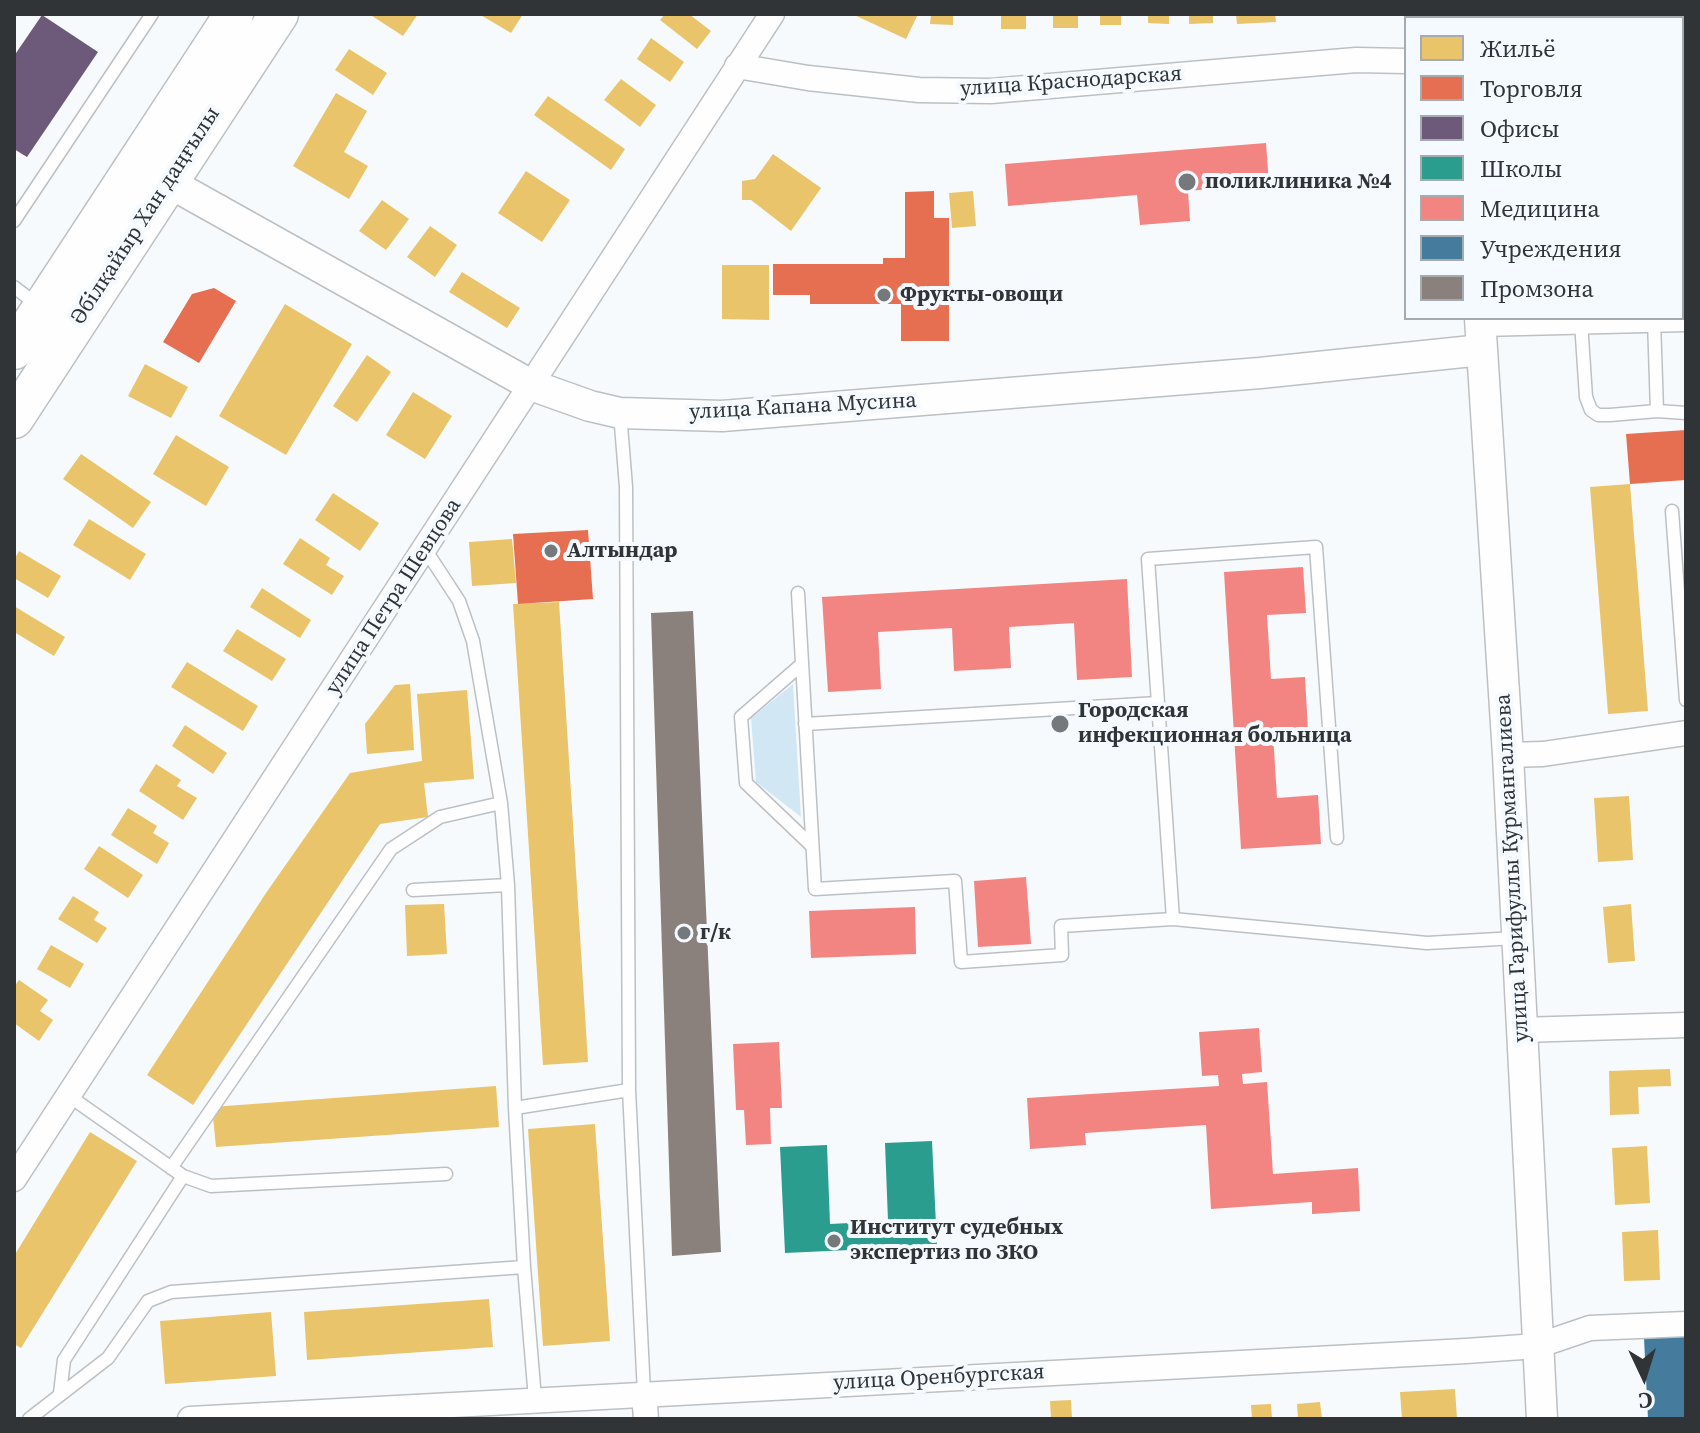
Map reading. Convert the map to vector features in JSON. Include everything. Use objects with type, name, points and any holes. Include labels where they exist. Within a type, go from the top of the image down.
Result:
[{"type":"main road","name":"Әбілқайыр Хан даңғылы","points":[[14,350],[28,298],[133,167],[234,14]]},
{"type":"main road","name":"Әбілқайыр Хан даңғылы","points":[[14,419],[278,14]]},
{"type":"street","name":"улица Петра Шевцова","points":[[14,1179],[772,14]]},
{"type":"street","name":"улица Краснодарская","points":[[737,66],[808,78],[919,90],[991,91],[1356,60],[1404,61]]},
{"type":"street","name":"улица Капана Мусина","points":[[133,167],[168,182],[531,385],[620,413],[722,416],[1244,375],[1481,330],[1654,320]]},
{"type":"street","name":"улица Гарифуллы Курмангалиева","points":[[1481,330],[1508,755],[1542,1419]]},
{"type":"street","points":[[1508,755],[1543,754],[1686,733]]},
{"type":"street","points":[[1521,1030],[1686,1025]]},
{"type":"street","name":"улица Оренбургская","points":[[190,1419],[1537,1346],[1590,1328],[1686,1324]]},
{"type":"street","points":[[644,1393],[646,1419]]},
{"type":"lane","points":[[14,221],[152,14]]},
{"type":"lane","points":[[1654,320],[1657,411]]},
{"type":"lane","points":[[1581,322],[1586,397],[1591,410],[1598,415],[1657,411],[1686,413]]},
{"type":"lane","points":[[620,413],[626,487],[629,1090],[644,1393]]},
{"type":"lane","points":[[1672,511],[1686,700]]},
{"type":"lane","points":[[1173,919],[1148,559],[1316,547],[1337,838]]},
{"type":"lane","points":[[425,549],[459,601],[473,641],[501,803],[508,885],[524,1267],[535,1399]]},
{"type":"lane","points":[[798,593],[815,889],[955,881],[961,962],[1062,955],[1061,926],[1173,919],[1427,943],[1516,938]]},
{"type":"lane","points":[[802,664],[741,717],[746,783],[812,846]]},
{"type":"lane","points":[[805,724],[1158,703]]},
{"type":"lane","points":[[171,1168],[391,849],[440,817],[501,803]]},
{"type":"lane","points":[[413,890],[508,885]]},
{"type":"lane","points":[[515,1108],[629,1090]]},
{"type":"lane","points":[[69,1096],[183,1176],[211,1186],[446,1174]]},
{"type":"lane","points":[[60,1393],[64,1360],[183,1176]]},
{"type":"lane","points":[[29,1419],[108,1358],[148,1301],[171,1292],[524,1267]]},
{"type":"shaded area","points":[[793,684],[801,817],[756,782],[751,718]]},
{"type":"building: Жильё","points":[[369,14],[418,14],[403,36]]},
{"type":"building: Жильё","points":[[479,14],[523,14],[511,33]]},
{"type":"building: Жильё","points":[[665,14],[689,14],[711,31],[697,49],[660,20]]},
{"type":"building: Жильё","points":[[852,14],[918,14],[906,39]]},
{"type":"building: Жильё","points":[[931,14],[953,14],[953,25],[930,24]]},
{"type":"building: Жильё","points":[[1001,14],[1026,14],[1026,29],[1001,29]]},
{"type":"building: Жильё","points":[[1053,14],[1078,14],[1078,28],[1053,28]]},
{"type":"building: Жильё","points":[[1100,14],[1121,14],[1121,25],[1100,25]]},
{"type":"building: Жильё","points":[[1148,14],[1169,14],[1169,24],[1148,23]]},
{"type":"building: Жильё","points":[[1189,14],[1213,14],[1213,23],[1189,24]]},
{"type":"building: Жильё","points":[[1236,14],[1275,14],[1276,22],[1237,24]]},
{"type":"building: Жильё","points":[[651,38],[684,62],[670,82],[637,59]]},
{"type":"building: Жильё","points":[[349,49],[387,73],[373,95],[335,70]]},
{"type":"building: Жильё","points":[[621,79],[656,105],[640,127],[604,100]]},
{"type":"building: Жильё","points":[[336,93],[367,111],[344,152],[368,166],[349,199],[293,166]]},
{"type":"building: Жильё","points":[[548,96],[625,149],[611,170],[534,115]]},
{"type":"building: Жильё","points":[[773,154],[821,188],[791,231],[751,200],[742,200],[742,181],[755,179]]},
{"type":"building: Жильё","points":[[526,171],[570,200],[542,242],[498,213]]},
{"type":"building: Жильё","points":[[973,191],[976,226],[952,228],[949,193]]},
{"type":"building: Жильё","points":[[382,200],[409,219],[386,250],[359,231]]},
{"type":"building: Жильё","points":[[430,226],[457,245],[435,277],[407,257]]},
{"type":"building: Жильё","points":[[722,265],[769,265],[769,320],[722,319]]},
{"type":"building: Жильё","points":[[462,272],[520,308],[507,328],[449,292]]},
{"type":"building: Жильё","points":[[285,304],[352,344],[286,455],[219,416]]},
{"type":"building: Жильё","points":[[367,355],[391,372],[357,422],[333,406]]},
{"type":"building: Жильё","points":[[145,364],[188,387],[171,418],[128,396]]},
{"type":"building: Жильё","points":[[413,392],[452,416],[425,459],[386,435]]},
{"type":"building: Жильё","points":[[176,435],[229,467],[206,506],[153,474]]},
{"type":"building: Жильё","points":[[81,454],[151,502],[133,528],[63,479]]},
{"type":"building: Жильё","points":[[1630,484],[1648,711],[1608,714],[1590,487]]},
{"type":"building: Жильё","points":[[333,493],[379,523],[360,551],[315,520]]},
{"type":"building: Жильё","points":[[89,519],[146,554],[130,580],[73,545]]},
{"type":"building: Жильё","points":[[300,538],[330,558],[326,565],[344,576],[332,595],[283,564]]},
{"type":"building: Жильё","points":[[512,539],[516,583],[472,586],[469,542]]},
{"type":"building: Жильё","points":[[19,551],[61,576],[48,598],[14,578],[14,560]]},
{"type":"building: Жильё","points":[[262,588],[311,620],[300,638],[250,607]]},
{"type":"building: Жильё","points":[[559,602],[588,1062],[543,1065],[513,604]]},
{"type":"building: Жильё","points":[[14,606],[65,637],[54,656],[14,632]]},
{"type":"building: Жильё","points":[[237,629],[286,659],[272,681],[223,651]]},
{"type":"building: Жильё","points":[[187,662],[258,706],[243,731],[171,687]]},
{"type":"building: Жильё","points":[[410,684],[414,750],[367,754],[365,724],[395,685]]},
{"type":"building: Жильё","points":[[467,690],[474,779],[424,783],[428,817],[380,824],[193,1105],[147,1075],[266,893],[350,773],[422,761],[417,694]]},
{"type":"building: Жильё","points":[[185,725],[227,753],[213,774],[172,746]]},
{"type":"building: Жильё","points":[[156,764],[181,780],[177,786],[197,798],[183,820],[139,791]]},
{"type":"building: Жильё","points":[[1629,796],[1633,860],[1598,862],[1594,798]]},
{"type":"building: Жильё","points":[[128,808],[157,826],[153,833],[169,843],[157,864],[111,835]]},
{"type":"building: Жильё","points":[[99,846],[143,875],[128,898],[84,869]]},
{"type":"building: Жильё","points":[[73,896],[99,912],[94,920],[107,928],[97,943],[58,919]]},
{"type":"building: Жильё","points":[[444,904],[447,954],[407,956],[405,905]]},
{"type":"building: Жильё","points":[[1631,904],[1635,961],[1608,963],[1603,907]]},
{"type":"building: Жильё","points":[[51,945],[84,964],[70,988],[37,969]]},
{"type":"building: Жильё","points":[[19,980],[48,1000],[40,1011],[53,1020],[39,1041],[14,1023],[14,987]]},
{"type":"building: Жильё","points":[[1670,1069],[1671,1086],[1638,1087],[1639,1114],[1610,1115],[1609,1071]]},
{"type":"building: Жильё","points":[[496,1086],[499,1127],[216,1147],[212,1107]]},
{"type":"building: Жильё","points":[[595,1124],[610,1341],[543,1346],[528,1129]]},
{"type":"building: Жильё","points":[[90,1132],[137,1161],[21,1348],[14,1344],[14,1256]]},
{"type":"building: Жильё","points":[[1647,1146],[1650,1203],[1615,1205],[1612,1148]]},
{"type":"building: Жильё","points":[[1658,1230],[1660,1280],[1624,1281],[1622,1232]]},
{"type":"building: Жильё","points":[[489,1299],[493,1347],[307,1360],[304,1312]]},
{"type":"building: Жильё","points":[[271,1312],[276,1376],[165,1384],[160,1321]]},
{"type":"building: Жильё","points":[[1455,1389],[1457,1419],[1402,1419],[1400,1392]]},
{"type":"building: Жильё","points":[[1071,1400],[1072,1419],[1051,1419],[1050,1401]]},
{"type":"building: Жильё","points":[[1320,1402],[1322,1419],[1298,1419],[1297,1404]]},
{"type":"building: Жильё","points":[[1271,1404],[1272,1419],[1252,1419],[1251,1405]]},
{"type":"building: Торговля","points":[[934,191],[934,218],[949,218],[949,341],[901,341],[901,304],[810,304],[810,295],[773,295],[773,264],[883,264],[883,258],[905,258],[905,192]]},
{"type":"building: Торговля","points":[[214,288],[236,301],[199,363],[163,342],[192,294]]},
{"type":"building: Торговля","points":[[1686,430],[1686,480],[1630,484],[1626,434]]},
{"type":"building: Торговля","points":[[588,530],[593,599],[518,604],[513,534]]},
{"type":"building: Офисы","points":[[42,15],[98,52],[27,157],[14,149],[14,56]]},
{"type":"building: Школы","points":[[932,1141],[937,1246],[785,1253],[780,1147],[827,1145],[830,1224],[888,1221],[885,1143]]},
{"type":"building: Медицина","points":[[1266,143],[1269,184],[1188,191],[1190,221],[1140,225],[1137,195],[1008,206],[1005,164]]},
{"type":"building: Медицина","points":[[1303,567],[1306,613],[1267,615],[1271,679],[1305,677],[1308,731],[1273,734],[1277,798],[1318,795],[1321,844],[1241,849],[1224,572]]},
{"type":"building: Медицина","points":[[1127,579],[1132,677],[1077,680],[1074,623],[1009,627],[1011,668],[954,671],[952,628],[878,632],[881,689],[828,692],[822,597]]},
{"type":"building: Медицина","points":[[1026,877],[1031,944],[978,947],[974,881]]},
{"type":"building: Медицина","points":[[915,907],[916,954],[811,958],[809,911]]},
{"type":"building: Медицина","points":[[1259,1028],[1262,1072],[1242,1074],[1243,1084],[1267,1082],[1273,1174],[1358,1168],[1360,1211],[1312,1214],[1312,1202],[1211,1209],[1206,1125],[1085,1133],[1086,1145],[1030,1149],[1027,1098],[1219,1086],[1218,1075],[1202,1076],[1199,1032]]},
{"type":"building: Медицина","points":[[779,1042],[782,1108],[770,1108],[771,1144],[746,1145],[744,1110],[736,1110],[733,1044]]},
{"type":"building: Учреждения","points":[[1686,1336],[1686,1419],[1648,1419],[1644,1338]]},
{"type":"building: Промзона","name":"г/к","points":[[693,611],[721,1252],[672,1256],[651,613]]},
{"type":"place","name":"поликлиника №4","points":[[1187,182]]},
{"type":"place","name":"Фрукты-овощи","points":[[884,295]]},
{"type":"place","name":"Алтындар","points":[[551,551]]},
{"type":"place","name":"Городская инфекционная больница","points":[[1060,724]]},
{"type":"place","name":"г/к","points":[[684,933]]},
{"type":"place","name":"Институт судебных экспертиз по ЗКО","points":[[834,1241]]}]
